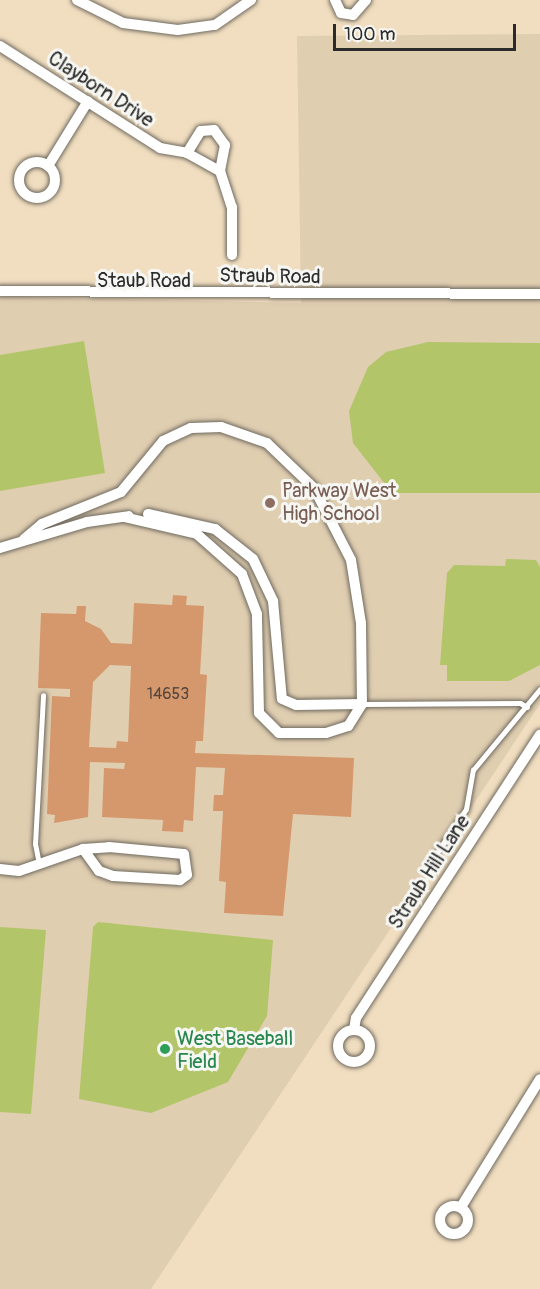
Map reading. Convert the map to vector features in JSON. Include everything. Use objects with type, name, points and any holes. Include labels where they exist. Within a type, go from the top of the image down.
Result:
[{"type":"street","points":[[77,0],[123,23],[178,30],[215,25],[251,0]]},
{"type":"street","points":[[335,0],[341,13],[353,15],[366,0]]},
{"type":"street","name":"Clayborn Drive","points":[[0,46],[160,148],[187,153],[220,171]]},
{"type":"street","points":[[48,166],[88,101]]},
{"type":"street","points":[[187,153],[201,131],[214,130],[225,145],[220,171],[232,207],[232,255]]},
{"type":"street","name":"Straub Road","points":[[0,291],[540,296]]},
{"type":"street","name":"Staub Road","points":[[0,299],[540,296]]},
{"type":"street","points":[[24,539],[42,524],[121,492],[142,462],[172,437],[191,428],[221,427],[249,434],[296,467],[340,532],[351,560],[362,623],[362,704],[348,726],[326,733],[279,733],[258,713],[257,614],[242,574],[197,534],[124,517]]},
{"type":"street","points":[[0,548],[24,539],[124,517],[171,516],[215,529],[232,540],[262,572],[273,601],[282,699],[296,705],[362,704]]},
{"type":"street","name":"Straub Hill Lane","points":[[354,1030],[356,1018],[540,735]]},
{"type":"street","points":[[0,869],[39,866],[83,849],[184,854],[187,875],[180,880],[112,876],[99,871],[83,849]]},
{"type":"street","points":[[461,1207],[540,1079]]},
{"type":"lane","points":[[438,851],[466,809],[473,770],[527,707],[540,688]]},
{"type":"lane","points":[[39,866],[35,844],[43,695]]},
{"type":"lane","points":[[362,704],[520,703],[527,707]]},
{"type":"shaded area","name":"Parkway West High School","points":[[540,34],[540,704],[151,1289],[0,1289],[0,297],[301,303],[297,36]]},
{"type":"green space","points":[[84,341],[105,473],[0,491],[0,355]]},
{"type":"green space","points":[[428,342],[540,343],[540,493],[385,493],[385,484],[353,443],[349,411],[368,367],[386,352]]},
{"type":"green space","points":[[506,559],[536,560],[540,567],[540,665],[509,681],[447,681],[447,665],[440,665],[447,573],[454,565],[505,566]]},
{"type":"green space","name":"West Baseball Field","points":[[98,922],[273,940],[267,1016],[228,1082],[151,1113],[79,1099],[93,927]]},
{"type":"green space","points":[[0,927],[46,930],[31,1114],[0,1112]]},
{"type":"building","points":[[173,595],[187,596],[186,605],[204,606],[200,674],[207,675],[203,741],[196,741],[195,753],[354,758],[351,817],[293,814],[283,916],[224,913],[226,882],[219,881],[223,811],[213,811],[214,795],[223,795],[225,768],[196,767],[193,821],[184,820],[183,832],[162,831],[163,820],[102,817],[104,768],[124,769],[125,763],[90,762],[88,817],[54,823],[55,815],[47,814],[52,696],[70,697],[70,689],[38,688],[41,613],[76,614],[77,606],[86,606],[85,621],[101,629],[111,643],[132,644],[134,603],[172,605]],"holes":[[[110,665],[131,666],[128,742],[117,741],[116,748],[89,747],[93,682]]]},
{"type":"place","name":"Parkway West High School","points":[[270,503]]},
{"type":"place","name":"West Baseball Field","points":[[165,1049]]}]
